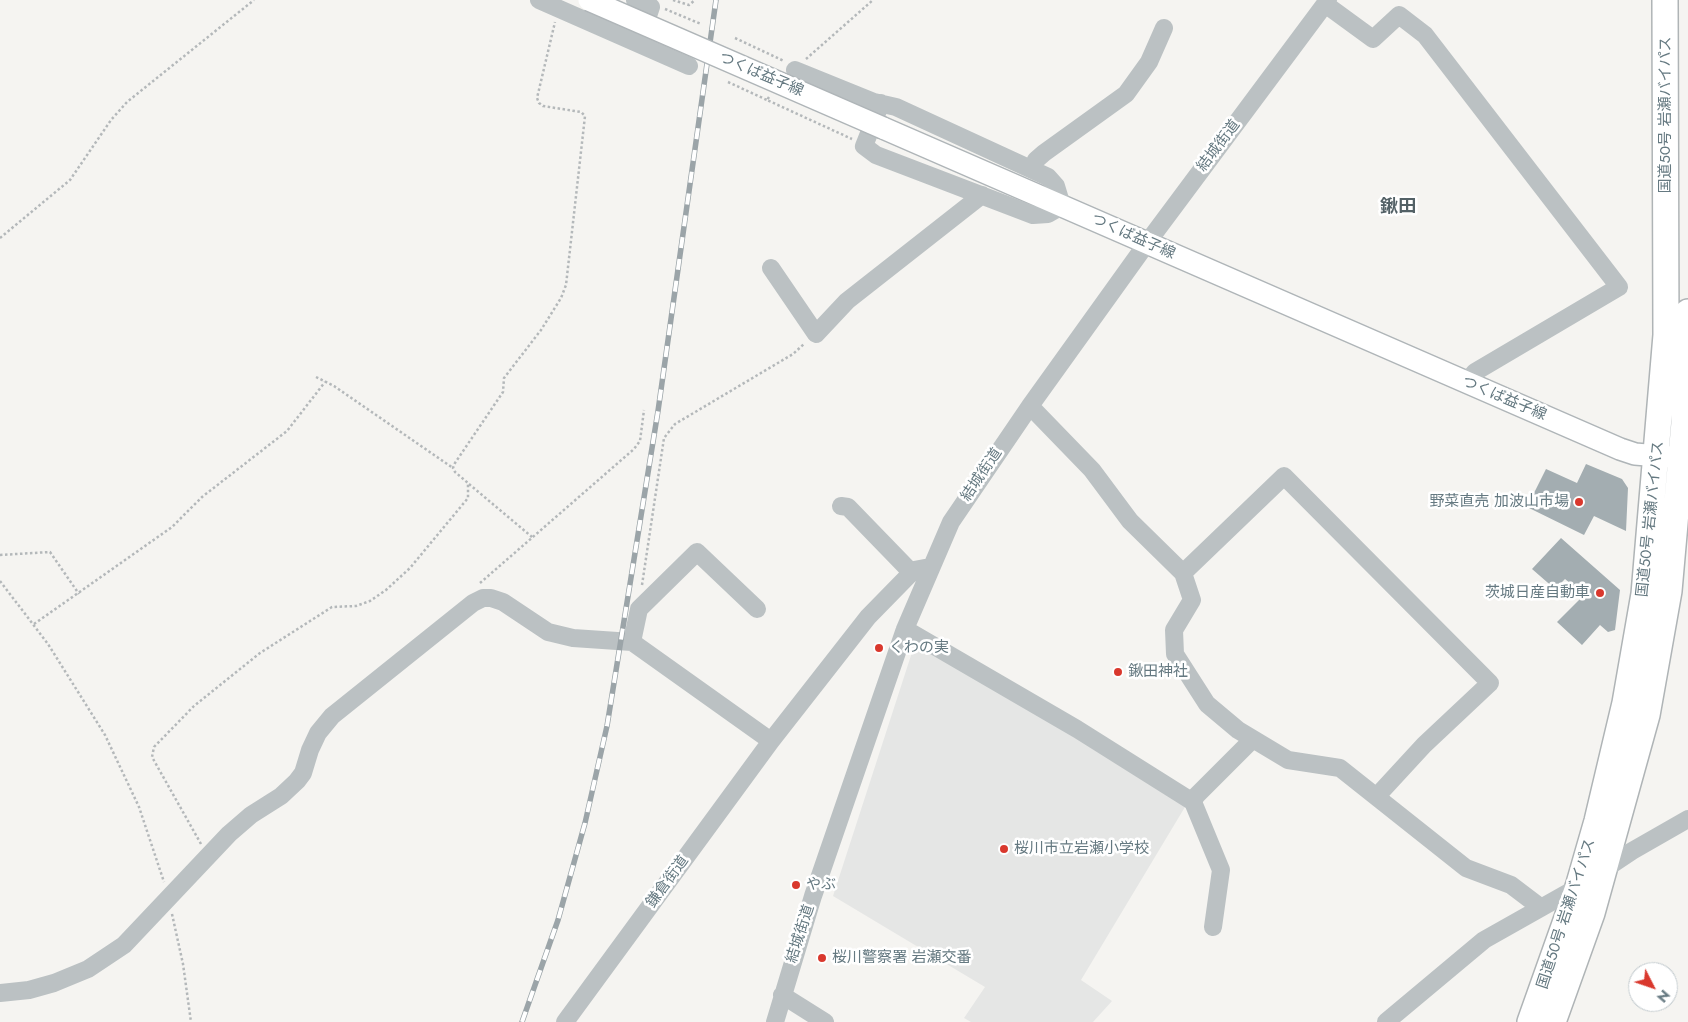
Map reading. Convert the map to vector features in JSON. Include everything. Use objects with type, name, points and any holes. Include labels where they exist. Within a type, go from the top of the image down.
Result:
[{"type":"highway","name":"国道50号 岩瀬バイパス","points":[[1553,1022],[1571,976],[1623,808],[1650,697],[1669,591],[1665,0]]},
{"type":"highway","name":"国道50号 岩瀬バイパス","points":[[1530,1022],[1578,887],[1597,821],[1626,697],[1669,457],[1685,410],[1688,312]]},
{"type":"main road","name":"つくば益子線","points":[[589,0],[1620,449],[1669,457]]},
{"type":"street","points":[[539,0],[560,4],[689,66]]},
{"type":"street","points":[[635,0],[652,7],[639,43]]},
{"type":"street","points":[[1327,2],[1373,39],[1400,15],[1425,35],[1619,287],[1475,372],[1466,383]]},
{"type":"street","name":"結城街道","points":[[774,1022],[905,629],[930,567],[951,522],[1030,406],[1327,2]]},
{"type":"street","points":[[1032,169],[1036,160],[1044,153],[1126,94],[1149,62],[1164,28]]},
{"type":"street","points":[[795,70],[881,104],[896,107],[1032,169],[1054,181],[1062,206],[1048,214],[1033,215],[876,155],[864,146],[881,104]]},
{"type":"street","points":[[771,268],[816,334],[847,301],[982,196]]},
{"type":"street","points":[[1030,406],[1092,470],[1130,521],[1183,573],[1192,600],[1174,630],[1175,654],[1207,704],[1238,730],[1288,760],[1340,768],[1377,796],[1433,845],[1466,868],[1511,885],[1540,907]]},
{"type":"street","points":[[1183,573],[1284,476],[1490,683],[1424,745],[1377,796]]},
{"type":"street","points":[[841,506],[848,507],[911,572],[930,567]]},
{"type":"street","points":[[632,642],[639,609],[697,552],[757,609]]},
{"type":"street","name":"鎌倉街道","points":[[565,1022],[770,741],[868,618],[911,572]]},
{"type":"street","points":[[0,994],[29,990],[54,983],[88,969],[124,945],[209,855],[251,815],[281,796],[297,781],[303,773],[310,750],[318,733],[332,716],[473,603],[483,598],[491,598],[503,602],[548,632],[574,638],[632,642],[770,741]]},
{"type":"street","points":[[905,629],[1077,729],[1193,802],[1221,870],[1213,927]]},
{"type":"street","points":[[1193,802],[1196,796],[1253,739]]},
{"type":"street","points":[[1386,1022],[1484,940],[1578,887],[1604,869],[1688,819]]},
{"type":"street","points":[[782,995],[825,1022]]},
{"type":"path","points":[[0,238],[70,180],[111,120],[127,102],[254,0]]},
{"type":"path","points":[[673,0],[689,4],[695,0]]},
{"type":"path","points":[[453,468],[503,392],[504,378],[553,313],[566,285],[586,116],[581,112],[543,106],[538,98],[560,4]]},
{"type":"path","points":[[652,7],[658,6],[701,24]]},
{"type":"path","points":[[735,38],[779,57],[795,70]]},
{"type":"path","points":[[728,82],[767,100]]},
{"type":"path","points":[[639,609],[664,438],[675,424],[793,354],[816,334]]},
{"type":"path","points":[[316,377],[453,468],[468,484],[532,538]]},
{"type":"path","points":[[34,624],[172,527],[202,497],[287,431],[325,382]]},
{"type":"path","points":[[483,598],[479,590],[480,583],[634,449],[640,441],[644,410]]},
{"type":"path","points":[[209,855],[152,757],[154,747],[194,706],[260,653],[332,607],[356,606],[370,601],[386,590],[410,568],[468,498],[468,484]]},
{"type":"path","points":[[0,555],[50,552],[79,594]]},
{"type":"path","points":[[0,581],[34,624],[105,735],[139,807],[166,888]]},
{"type":"path","points":[[172,911],[185,974],[192,1022]]},
{"type":"shaded area","name":"桜川市立岩瀬小学校","points":[[916,640],[1188,802],[1081,980],[1112,1001],[1093,1022],[971,1022],[964,1018],[985,987],[833,896]]},
{"type":"building","name":"野菜直売 加波山市場","points":[[1586,464],[1622,479],[1628,488],[1626,531],[1594,516],[1584,535],[1527,507],[1546,469],[1577,483]]},
{"type":"building","name":"茨城日産自動車","points":[[1561,538],[1620,590],[1615,630],[1608,632],[1600,625],[1582,645],[1557,622],[1584,595],[1565,579],[1555,589],[1532,569]]},
{"type":"railway","points":[[522,1022],[558,920],[585,823],[607,726],[658,411],[716,0]]},
{"type":"place","name":"野菜直売 加波山市場","points":[[1579,502]]},
{"type":"place","name":"茨城日産自動車","points":[[1600,593]]},
{"type":"place","name":"くわの実","points":[[879,648]]},
{"type":"place","name":"鍬田神社","points":[[1118,672]]},
{"type":"place","name":"桜川市立岩瀬小学校","points":[[1004,849]]},
{"type":"place","name":"やぶ","points":[[796,885]]},
{"type":"place","name":"桜川警察署 岩瀬交番","points":[[822,958]]},
{"type":"district","name":"鍬田","points":[[1398,208]]}]
